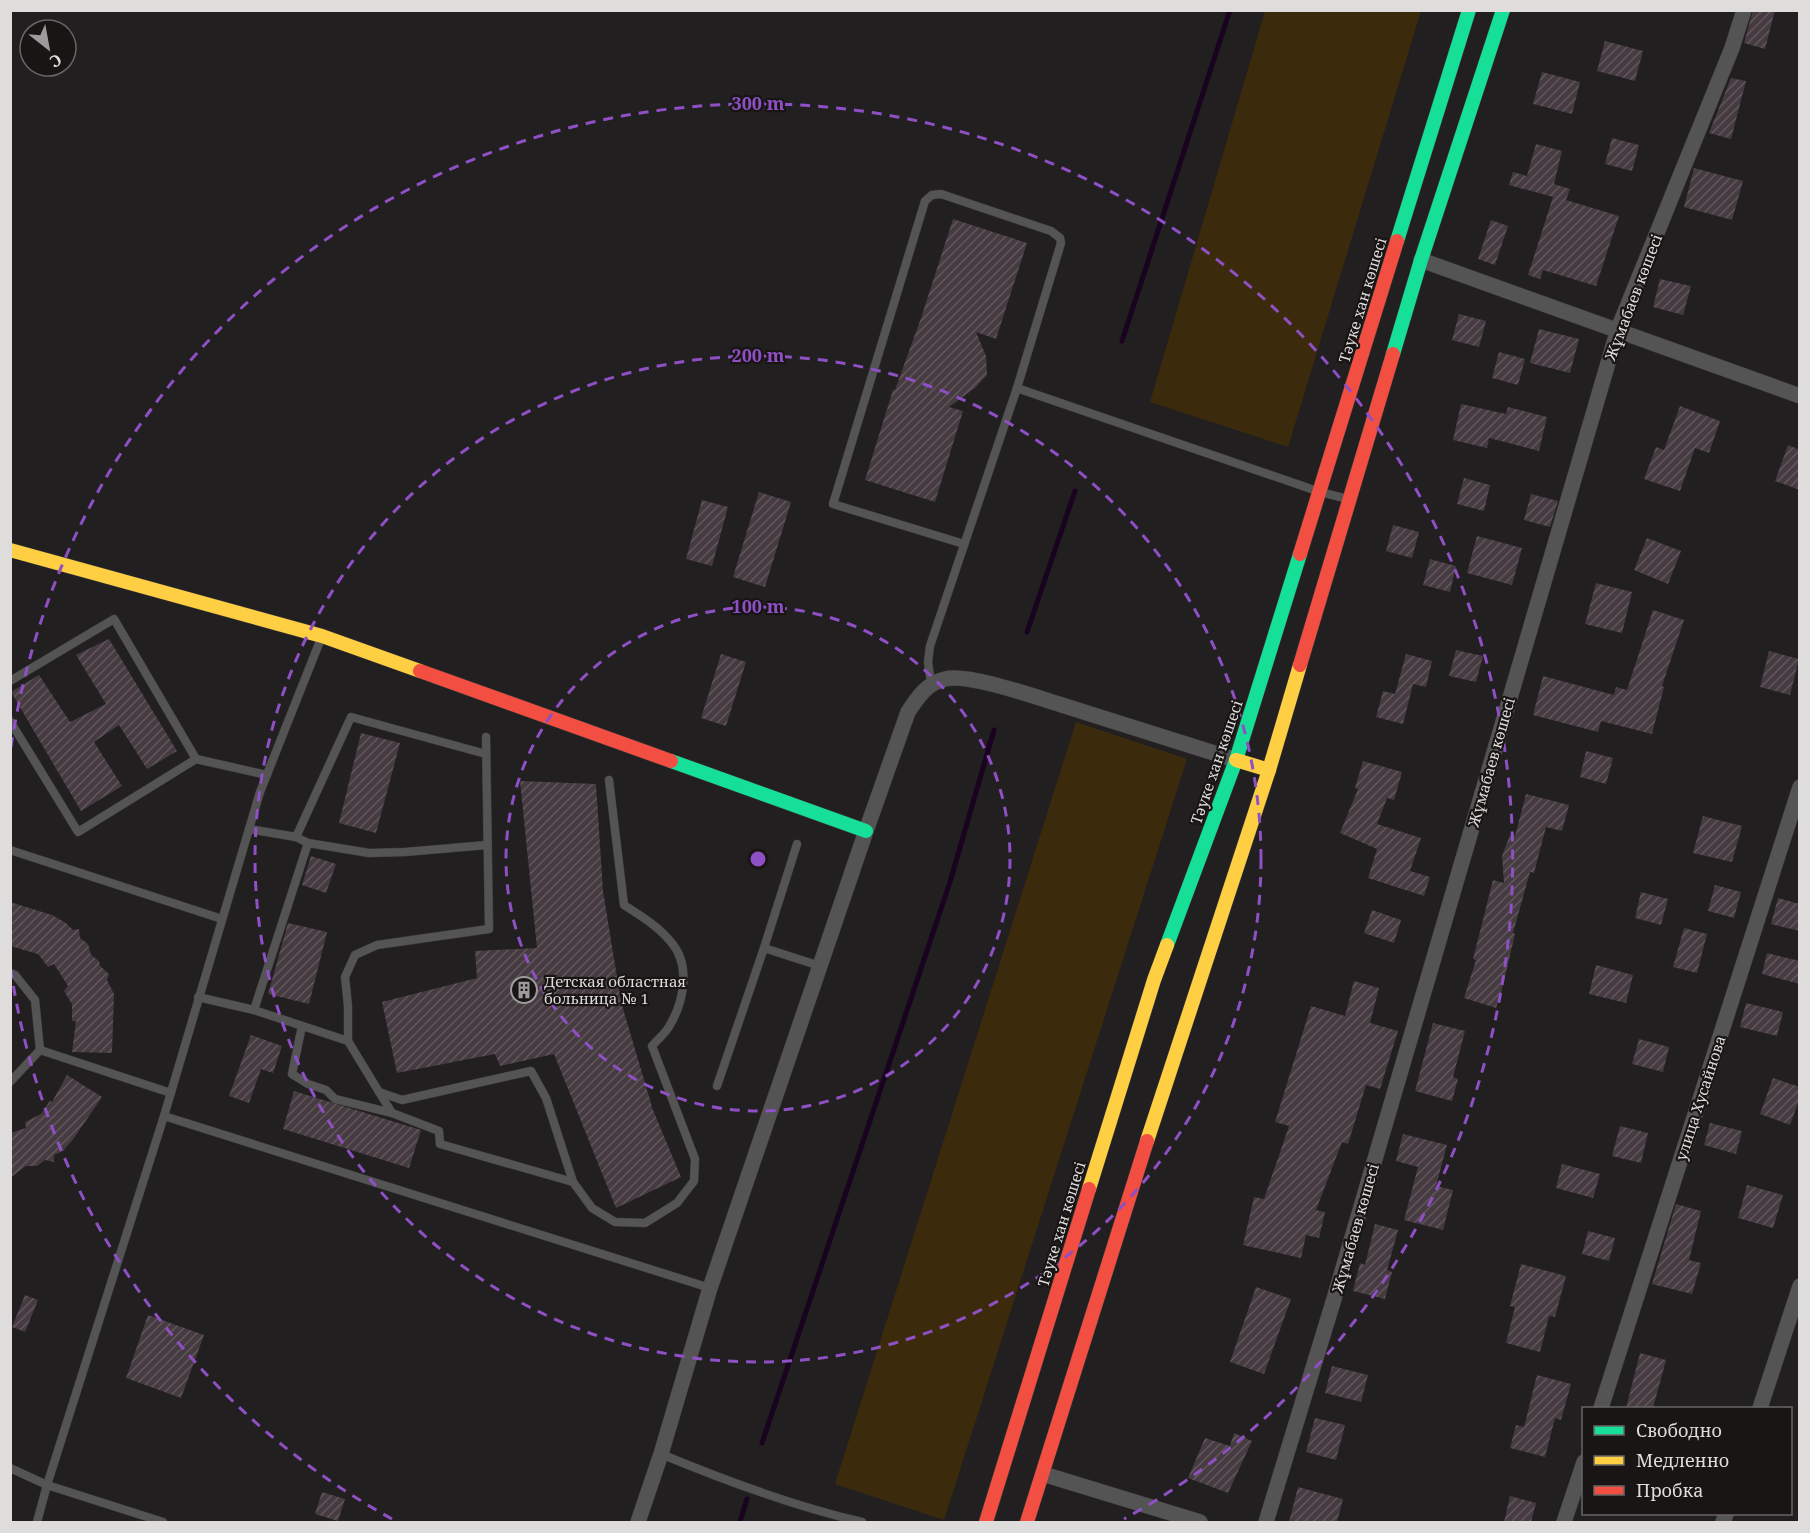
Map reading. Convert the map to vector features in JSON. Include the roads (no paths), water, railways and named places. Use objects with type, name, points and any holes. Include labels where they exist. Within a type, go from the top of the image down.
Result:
[{"type":"main road","name":"Тәуке хан көшесі","points":[[986,1522],[1154,980],[1236,760],[1469,10]]},
{"type":"main road","points":[[1028,1522],[1117,1232],[1269,770],[1421,260],[1503,10]]},
{"type":"main road","points":[[12,553],[322,636],[866,831]]},
{"type":"main road","points":[[1236,760],[1269,770]]},
{"type":"street","name":"Жұмабаев көшесі","points":[[1266,1522],[1338,1287],[1618,329],[1732,48],[1744,10]]},
{"type":"street","points":[[1421,260],[1800,396]]},
{"type":"street","points":[[638,1522],[661,1454],[710,1288],[866,831],[909,712],[918,696],[931,683],[946,678],[965,678],[1029,695],[1236,760]]},
{"type":"street","name":"улица Хусайнова","points":[[1600,1407],[1800,787]]},
{"type":"street","points":[[1760,1407],[1800,1286]]},
{"type":"street","points":[[1564,1522],[1582,1468]]},
{"type":"street","points":[[1043,1474],[1200,1522]]},
{"type":"lane","points":[[931,683],[928,662],[930,646],[1017,388],[1061,243],[1060,237],[1051,231],[941,194],[932,195],[924,201],[833,504],[964,544]]},
{"type":"lane","points":[[1017,388],[1349,500]]},
{"type":"lane","points":[[10,681],[114,619],[196,759]]},
{"type":"lane","points":[[37,1522],[164,1116],[249,829],[267,776],[322,636]]},
{"type":"lane","points":[[296,837],[351,717],[486,753]]},
{"type":"lane","points":[[10,721],[78,832],[196,759],[267,776]]},
{"type":"lane","points":[[392,1113],[348,1041],[345,977],[355,955],[377,945],[489,929],[486,737]]},
{"type":"lane","points":[[379,1092],[402,1100],[531,1071],[546,1098],[573,1182],[592,1208],[615,1222],[645,1223],[677,1203],[694,1181],[695,1159],[652,1046],[670,1026],[683,993],[683,968],[673,944],[647,919],[624,905],[609,780]]},
{"type":"lane","points":[[249,829],[296,837],[308,843],[369,853],[487,845]]},
{"type":"lane","points":[[254,1010],[308,843]]},
{"type":"lane","points":[[717,1086],[797,844]]},
{"type":"lane","points":[[10,850],[222,919]]},
{"type":"lane","points":[[764,948],[820,966]]},
{"type":"lane","points":[[10,973],[15,975],[34,1000],[40,1050],[10,1082]]},
{"type":"lane","points":[[198,997],[254,1010],[348,1041]]},
{"type":"lane","points":[[302,1026],[292,1074],[308,1084],[326,1090],[335,1099],[392,1113],[439,1131],[440,1144],[573,1182]]},
{"type":"lane","points":[[40,1050],[171,1093]]},
{"type":"lane","points":[[164,1116],[710,1288]]},
{"type":"lane","points":[[661,1454],[718,1478],[838,1517],[862,1522]]},
{"type":"lane","points":[[10,1468],[47,1485],[163,1522]]},
{"type":"waterway","points":[[1122,341],[1230,10]]},
{"type":"waterway","points":[[1027,632],[1075,491]]},
{"type":"waterway","points":[[762,1443],[950,882],[994,730]]},
{"type":"waterway","points":[[740,1522],[747,1499]]},
{"type":"place","name":"Детская областная больница № 1","points":[[524,990]]}]
